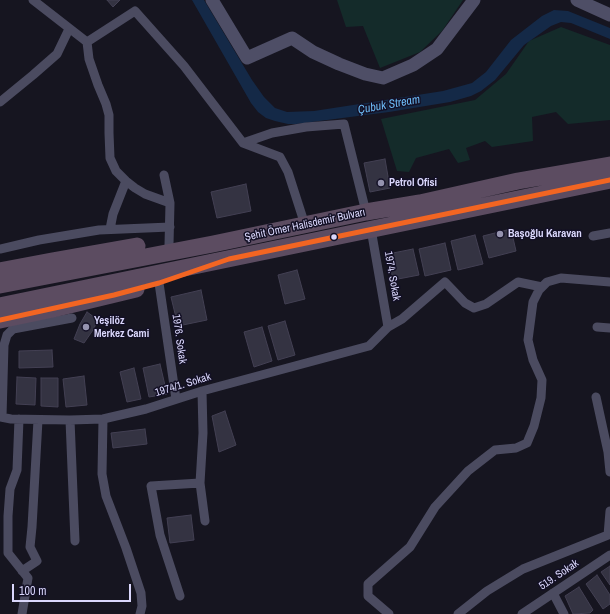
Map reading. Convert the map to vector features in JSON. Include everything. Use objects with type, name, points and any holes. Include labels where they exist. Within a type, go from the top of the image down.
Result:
[{"type":"highway","name":"Şehit Ömer Halisdemir Bulvarı","points":[[0,285],[213,244],[366,212],[420,203],[518,181],[610,165]]},
{"type":"highway","name":"Şehit Ömer Halisdemir Bulvarı","points":[[0,306],[610,180]]},
{"type":"highway","points":[[0,271],[135,246],[213,244]]},
{"type":"highway","name":"Şehit Ömer Halisdemir Bulvarı","points":[[0,320],[53,309],[159,282],[229,259]]},
{"type":"street","points":[[33,0],[87,42],[89,59],[109,115],[108,134],[110,158],[116,171],[126,181],[145,194],[170,203]]},
{"type":"street","points":[[212,0],[247,58],[292,38],[313,52],[339,64],[365,74],[383,78],[413,65],[437,49],[474,0]]},
{"type":"street","points":[[577,0],[610,15]]},
{"type":"street","points":[[87,42],[135,11],[184,66],[243,143],[280,157],[288,172],[305,225]]},
{"type":"street","points":[[0,102],[57,54],[70,29]]},
{"type":"street","points":[[243,143],[272,133],[306,127],[344,124],[366,212]]},
{"type":"street","points":[[164,175],[170,203],[169,245]]},
{"type":"street","points":[[110,230],[113,214],[126,181]]},
{"type":"street","points":[[0,249],[39,240],[99,230],[170,227]]},
{"type":"street","name":"1974. Sokak","points":[[371,229],[388,327]]},
{"type":"street","points":[[593,236],[610,233]]},
{"type":"street","points":[[389,614],[368,596],[368,584],[410,547],[435,507],[468,470],[495,450],[516,448],[526,443],[534,426],[541,398],[542,380],[533,360],[528,340],[528,330],[533,302],[539,290],[548,282],[561,278],[610,282]]},
{"type":"street","name":"1976. Sokak","points":[[159,282],[176,399]]},
{"type":"street","points":[[388,327],[402,319],[445,282],[465,303],[474,308],[486,304],[518,282],[542,287]]},
{"type":"street","points":[[1,417],[4,345],[7,335],[13,329],[72,318]]},
{"type":"street","name":"1974/1. Sokak","points":[[1,417],[38,420],[103,419],[146,409],[202,391],[369,346],[388,327]]},
{"type":"street","points":[[597,327],[610,328]]},
{"type":"street","points":[[202,391],[203,433],[200,483],[205,521]]},
{"type":"street","points":[[596,397],[609,452],[610,472]]},
{"type":"street","points":[[19,419],[17,470],[10,489],[8,553],[28,578],[22,614]]},
{"type":"street","points":[[103,419],[102,474],[106,496],[141,593],[142,606],[140,614]]},
{"type":"street","points":[[22,571],[37,561],[30,547],[38,420]]},
{"type":"street","points":[[70,420],[75,541]]},
{"type":"street","points":[[180,596],[160,535],[151,486],[200,483]]},
{"type":"street","points":[[458,614],[487,591],[523,569],[608,535],[610,511]]},
{"type":"street","name":"519. Sokak","points":[[522,614],[610,555]]},
{"type":"street","points":[[553,593],[564,614]]},
{"type":"green space","points":[[337,0],[463,0],[442,31],[420,52],[380,68],[363,26],[346,27]]},
{"type":"green space","points":[[561,27],[610,45],[610,120],[568,124],[556,112],[532,117],[533,141],[492,147],[485,141],[466,148],[470,160],[458,163],[449,149],[416,158],[409,172],[397,171],[381,119],[475,100],[506,74],[529,41]]},
{"type":"water","name":"Çubuk Stream","points":[[192,0],[204,0],[252,80],[264,97],[275,108],[287,112],[314,111],[443,91],[472,83],[486,72],[511,40],[542,16],[554,10],[568,11],[610,28],[610,39],[571,23],[561,22],[551,26],[524,45],[495,80],[481,91],[471,96],[450,102],[389,112],[288,124],[266,118],[258,112],[251,103]]},
{"type":"building","points":[[107,0],[120,0],[113,7]]},
{"type":"building","points":[[385,159],[390,188],[370,192],[364,163]]},
{"type":"building","points":[[246,184],[251,211],[217,218],[211,192]]},
{"type":"building","points":[[511,229],[516,251],[489,258],[483,236]]},
{"type":"building","points":[[475,235],[483,264],[458,270],[451,241]]},
{"type":"building","points":[[445,243],[451,270],[425,276],[419,249]]},
{"type":"building","points":[[413,249],[419,275],[393,280],[388,254]]},
{"type":"building","points":[[297,270],[305,299],[285,304],[278,275]]},
{"type":"building","points":[[201,290],[207,320],[178,326],[171,297]]},
{"type":"building","name":"Yeşilöz Merkez Cami","points":[[87,312],[98,320],[84,343],[74,339]]},
{"type":"building","points":[[285,321],[295,355],[278,360],[268,326]]},
{"type":"building","points":[[262,327],[272,361],[254,367],[244,332]]},
{"type":"building","points":[[52,350],[53,367],[19,368],[19,351]]},
{"type":"building","points":[[160,364],[167,394],[149,397],[143,368]]},
{"type":"building","points":[[134,368],[141,399],[127,402],[120,372]]},
{"type":"building","points":[[84,376],[87,405],[66,407],[63,379]]},
{"type":"building","points":[[17,377],[36,378],[35,405],[16,404]]},
{"type":"building","points":[[41,378],[58,378],[58,407],[41,406]]},
{"type":"building","points":[[225,411],[236,445],[219,452],[212,416]]},
{"type":"building","points":[[145,429],[147,444],[113,448],[111,433]]},
{"type":"building","points":[[191,515],[194,540],[170,543],[167,518]]},
{"type":"building","points":[[610,566],[610,585],[601,572]]},
{"type":"building","points":[[597,575],[610,595],[610,604],[603,609],[586,584]]},
{"type":"building","points":[[579,587],[593,610],[590,613],[573,614],[565,596]]},
{"type":"transit line","points":[[0,320],[114,295],[159,283],[229,259],[610,180]]},
{"type":"place","name":"Petrol Ofisi","points":[[381,183]]},
{"type":"place","name":"Başoğlu Karavan","points":[[500,234]]},
{"type":"place","name":"Yeşilöz Merkez Cami","points":[[86,327]]}]
